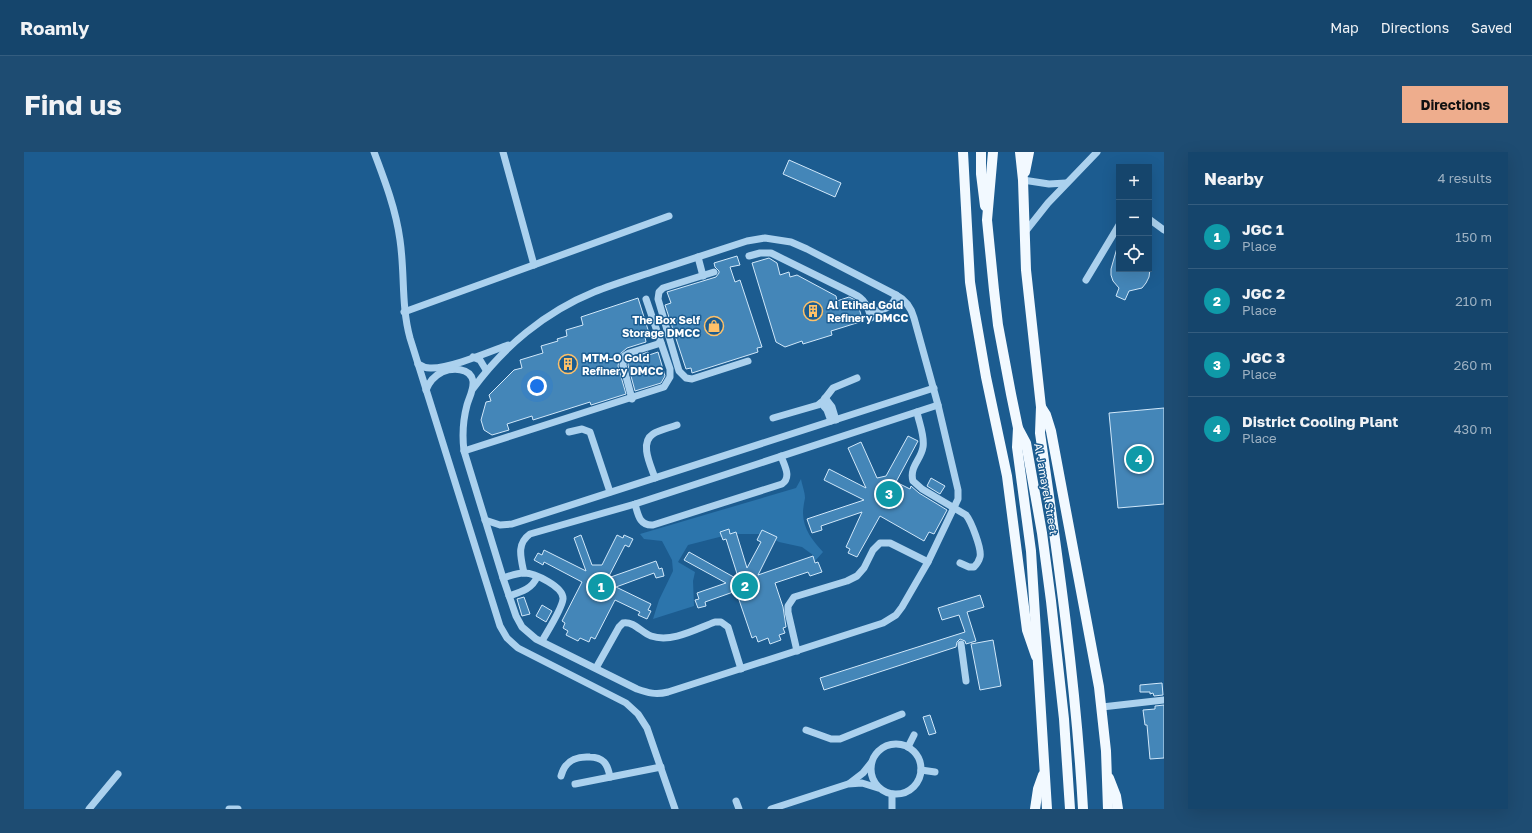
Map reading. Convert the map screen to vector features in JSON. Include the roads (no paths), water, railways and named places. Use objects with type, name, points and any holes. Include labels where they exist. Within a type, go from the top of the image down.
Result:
[{"type":"main road","points":[[962,152],[970,275],[974,308],[986,377],[1007,476],[1027,630],[1036,656]]},
{"type":"main road","points":[[981,152],[981,174],[987,220]]},
{"type":"main road","name":"Al Jamayel Street","points":[[993,152],[987,220],[998,324],[1018,428],[1026,443],[1047,567],[1064,719],[1070,809]]},
{"type":"main road","name":"Al Jamayel Street","points":[[1020,152],[1023,180],[1024,234],[1041,407],[1040,433],[1061,575],[1071,659],[1081,768],[1083,809]]},
{"type":"main road","points":[[1023,180],[1029,152]]},
{"type":"main road","points":[[1041,407],[1046,415],[1051,431],[1096,665],[1102,707],[1108,809]]},
{"type":"main road","points":[[1018,428],[1017,447],[1031,551],[1036,656],[1047,809]]},
{"type":"main road","points":[[1036,809],[1038,788],[1045,769]]},
{"type":"main road","points":[[1106,773],[1114,788],[1118,809]]},
{"type":"street","points":[[374,152],[396,216],[403,262],[404,312],[406,325],[500,626],[507,638],[518,648],[618,699],[638,714],[647,728],[674,809]]},
{"type":"street","points":[[503,152],[534,265]]},
{"type":"street","points":[[1024,234],[1039,213],[1097,152]]},
{"type":"street","points":[[1023,180],[1049,184],[1066,183]]},
{"type":"street","points":[[404,312],[669,216]]},
{"type":"street","points":[[1152,221],[1164,230]]},
{"type":"street","points":[[1086,280],[1116,230]]},
{"type":"street","points":[[756,239],[782,239],[807,249],[896,295],[906,302],[912,312],[934,388],[958,490],[958,499],[928,562],[902,607],[892,618],[883,623],[741,669],[668,692],[655,694],[643,691],[531,636],[522,627],[516,616],[502,578],[464,451],[464,416],[472,390],[486,370],[512,344],[543,320],[576,300],[594,292],[698,257],[756,239]]},
{"type":"street","points":[[749,256],[766,252],[860,296],[864,301],[870,315],[889,307],[896,295]]},
{"type":"street","points":[[698,257],[703,276]]},
{"type":"street","points":[[714,272],[663,288],[659,292],[658,296],[681,374],[692,380],[748,361]]},
{"type":"street","points":[[464,451],[661,389],[669,381],[670,369],[646,299]]},
{"type":"street","points":[[632,399],[622,365],[624,356],[661,343]]},
{"type":"street","points":[[426,390],[432,379],[448,367],[512,344]]},
{"type":"street","points":[[473,357],[483,363],[486,370]]},
{"type":"street","points":[[418,364],[432,368],[448,367],[466,372],[471,378],[472,390]]},
{"type":"street","points":[[773,418],[818,405],[833,388],[857,378]]},
{"type":"street","points":[[485,520],[500,525],[512,524],[934,388]]},
{"type":"street","points":[[823,401],[832,407],[833,420]]},
{"type":"street","points":[[524,573],[520,548],[522,542],[530,534],[635,504],[938,405]]},
{"type":"street","points":[[917,412],[924,443],[922,452],[913,469],[913,481],[918,487],[964,513],[968,517],[980,551],[980,559],[974,567],[969,568],[960,563]]},
{"type":"street","points":[[654,478],[646,449],[648,440],[654,433],[677,425]]},
{"type":"street","points":[[568,432],[582,429],[590,432],[610,492]]},
{"type":"street","points":[[635,504],[642,523],[646,525],[653,525],[782,484],[786,481],[787,476],[781,456]]},
{"type":"street","points":[[798,650],[788,612],[788,606],[794,597],[847,581],[857,576],[864,568],[873,550],[880,543],[890,543],[928,562]]},
{"type":"street","points":[[502,578],[524,573],[537,577],[557,587],[562,595],[561,605],[542,641]]},
{"type":"street","points":[[509,596],[529,588],[537,577]]},
{"type":"street","points":[[596,668],[619,627],[623,623],[631,624],[651,636],[664,638],[674,637],[715,622],[721,622],[728,627],[741,669]]},
{"type":"street","points":[[961,644],[966,681]]},
{"type":"street","points":[[1102,707],[1164,700]]},
{"type":"street","points":[[806,730],[831,739],[840,739],[902,714]]},
{"type":"street","points":[[908,747],[914,735]]},
{"type":"street","points":[[771,809],[848,784],[869,784],[892,794],[904,794],[918,782],[921,770],[919,760],[913,750],[908,747],[902,745],[889,745],[878,752],[863,773],[848,784]]},
{"type":"street","points":[[562,776],[565,766],[568,763],[582,756],[596,757],[604,761],[610,777]]},
{"type":"street","points":[[871,763],[873,781],[881,790]]},
{"type":"street","points":[[575,784],[660,767]]},
{"type":"street","points":[[921,770],[935,772]]},
{"type":"street","points":[[89,809],[118,774]]},
{"type":"street","points":[[892,794],[892,809]]},
{"type":"street","points":[[736,801],[739,809]]},
{"type":"street","points":[[229,809],[238,809]]},
{"type":"place","name":"Al Etihad Gold Refinery DMCC","points":[[813,311]]},
{"type":"place","name":"The Box Self Storage DMCC","points":[[714,326]]},
{"type":"place","name":"MTM-O Gold Refinery DMCC","points":[[568,364]]},
{"type":"place","name":"District Cooling Plant","points":[[1139,459]]},
{"type":"place","name":"JGC 3","points":[[889,494]]},
{"type":"place","name":"JGC 2","points":[[745,586]]},
{"type":"place","name":"JGC 1","points":[[601,587]]}]
